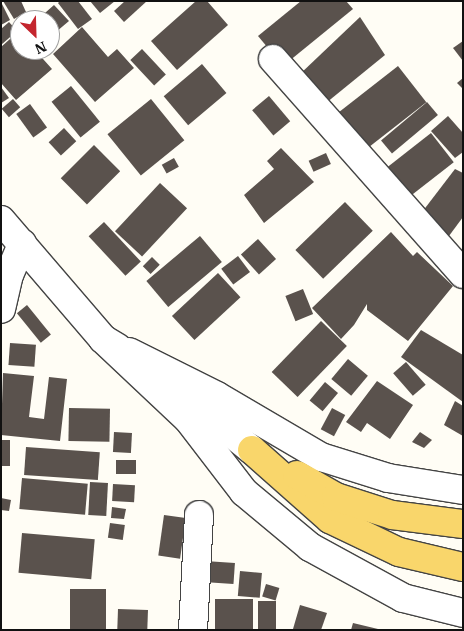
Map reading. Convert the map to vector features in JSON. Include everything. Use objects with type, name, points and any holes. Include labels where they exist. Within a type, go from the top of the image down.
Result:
[{"type":"main road","points":[[252,450],[336,497],[392,516],[463,524]]},
{"type":"main road","points":[[252,450],[330,519],[399,552],[463,567]]},
{"type":"street","points":[[273,59],[463,274]]},
{"type":"street","points":[[1,220],[103,339],[188,419],[244,492],[310,547],[403,598],[463,615],[454,630]]},
{"type":"street","points":[[1,309],[9,276],[22,244]]},
{"type":"street","points":[[103,339],[158,374],[252,450]]},
{"type":"street","points":[[103,339],[217,396],[321,456],[388,478],[463,490]]},
{"type":"street","points":[[193,630],[199,515]]},
{"type":"building","points":[[3,1],[21,1],[25,10],[10,10],[10,12]]},
{"type":"building","points":[[60,1],[78,1],[92,19],[78,29],[58,3]]},
{"type":"building","points":[[90,1],[115,1],[100,13]]},
{"type":"building","points":[[125,1],[147,1],[124,22],[114,11]]},
{"type":"building","points":[[196,1],[207,1],[228,25],[177,70],[151,41]]},
{"type":"building","points":[[301,1],[346,1],[353,9],[283,66],[258,36]]},
{"type":"building","points":[[1,2],[10,20],[1,25]]},
{"type":"building","points":[[54,5],[59,10],[48,10]]},
{"type":"building","points":[[60,11],[69,21],[60,29]]},
{"type":"building","points":[[360,17],[385,55],[326,103],[299,75]]},
{"type":"building","points":[[10,23],[10,37],[1,45],[1,29]]},
{"type":"building","points":[[82,27],[108,57],[117,49],[134,68],[95,102],[58,60],[60,60],[60,47]]},
{"type":"building","points":[[10,39],[10,60],[44,60],[52,69],[16,100],[1,83],[1,47]]},
{"type":"building","points":[[463,41],[463,61],[453,48]]},
{"type":"building","points":[[142,49],[166,75],[154,86],[130,60]]},
{"type":"building","points":[[202,64],[226,93],[188,125],[164,96]]},
{"type":"building","points":[[398,66],[426,102],[363,152],[335,115]]},
{"type":"building","points":[[463,78],[463,89],[457,83]]},
{"type":"building","points":[[71,86],[100,122],[81,137],[52,102]]},
{"type":"building","points":[[1,87],[9,98],[1,103]]},
{"type":"building","points":[[269,96],[290,121],[273,135],[252,110]]},
{"type":"building","points":[[13,99],[20,107],[9,117],[2,109]]},
{"type":"building","points":[[151,99],[184,140],[141,175],[107,134]]},
{"type":"building","points":[[427,102],[438,115],[392,154],[381,141]]},
{"type":"building","points":[[30,104],[47,127],[33,137],[16,114]]},
{"type":"building","points":[[448,116],[463,133],[463,152],[455,158],[431,131]]},
{"type":"building","points":[[64,128],[76,141],[61,155],[49,142]]},
{"type":"building","points":[[431,133],[454,162],[402,203],[379,174]]},
{"type":"building","points":[[94,145],[120,171],[87,204],[61,178]]},
{"type":"building","points":[[281,148],[314,182],[264,223],[244,195],[274,169],[267,161]]},
{"type":"building","points":[[326,153],[331,164],[314,172],[309,161]]},
{"type":"building","points":[[174,158],[179,167],[167,174],[162,165]]},
{"type":"building","points":[[455,169],[463,173],[463,217],[446,240],[416,220]]},
{"type":"building","points":[[160,183],[187,208],[142,257],[115,231]]},
{"type":"building","points":[[345,202],[373,231],[323,279],[295,250]]},
{"type":"building","points":[[104,222],[141,261],[125,276],[89,236]]},
{"type":"building","points":[[391,232],[413,256],[417,252],[453,286],[408,341],[367,310],[367,304],[354,325],[341,339],[312,308]]},
{"type":"building","points":[[200,236],[222,262],[168,307],[146,281]]},
{"type":"building","points":[[258,239],[276,259],[259,274],[241,254]]},
{"type":"building","points":[[238,256],[250,272],[233,285],[221,269]]},
{"type":"building","points":[[152,257],[160,265],[151,274],[143,266]]},
{"type":"building","points":[[218,273],[241,297],[194,340],[172,316]]},
{"type":"building","points":[[303,289],[313,314],[295,321],[285,296]]},
{"type":"building","points":[[27,305],[51,335],[41,343],[17,313]]},
{"type":"building","points":[[321,321],[347,346],[298,397],[272,372]]},
{"type":"building","points":[[421,330],[463,355],[463,402],[401,357]]},
{"type":"building","points":[[10,343],[36,345],[34,367],[8,365]]},
{"type":"building","points":[[348,359],[368,376],[351,396],[331,379]]},
{"type":"building","points":[[406,362],[426,385],[413,396],[393,373]]},
{"type":"building","points":[[3,373],[34,376],[29,417],[44,419],[49,377],[67,379],[60,441],[1,435]]},
{"type":"building","points":[[377,381],[413,405],[390,439],[367,423],[361,432],[346,422]]},
{"type":"building","points":[[325,382],[338,393],[323,411],[310,400]]},
{"type":"building","points":[[455,401],[463,406],[463,436],[444,425]]},
{"type":"building","points":[[69,408],[110,409],[109,442],[68,441]]},
{"type":"building","points":[[332,408],[345,415],[334,436],[321,429]]},
{"type":"building","points":[[114,432],[132,433],[131,453],[113,452]]},
{"type":"building","points":[[420,432],[432,440],[424,448],[412,442]]},
{"type":"building","points":[[1,440],[10,440],[10,466],[1,466]]},
{"type":"building","points":[[26,447],[100,452],[98,480],[24,475]]},
{"type":"building","points":[[116,460],[136,460],[136,474],[116,474]]},
{"type":"building","points":[[22,478],[88,484],[85,515],[19,509]]},
{"type":"building","points":[[90,482],[108,483],[106,516],[88,515]]},
{"type":"building","points":[[113,484],[135,485],[134,502],[112,501]]},
{"type":"building","points":[[1,498],[11,500],[9,511],[1,510]]},
{"type":"building","points":[[112,507],[126,509],[124,519],[111,518]]},
{"type":"building","points":[[164,515],[186,518],[180,559],[158,556]]},
{"type":"building","points":[[110,523],[125,525],[123,540],[108,538]]},
{"type":"building","points":[[22,533],[95,539],[91,579],[19,573]]},
{"type":"building","points":[[205,561],[235,563],[233,584],[204,582]]},
{"type":"building","points":[[240,571],[262,573],[260,598],[238,596]]},
{"type":"building","points":[[266,584],[279,588],[276,601],[262,596]]},
{"type":"building","points":[[70,589],[106,589],[106,630],[70,630]]},
{"type":"building","points":[[215,599],[253,599],[253,630],[215,630]]},
{"type":"building","points":[[258,601],[276,601],[276,630],[258,630]]},
{"type":"building","points":[[300,605],[327,613],[321,630],[293,629]]},
{"type":"building","points":[[118,609],[148,610],[147,630],[117,630]]},
{"type":"building","points":[[353,623],[378,629],[378,630],[351,630]]}]
